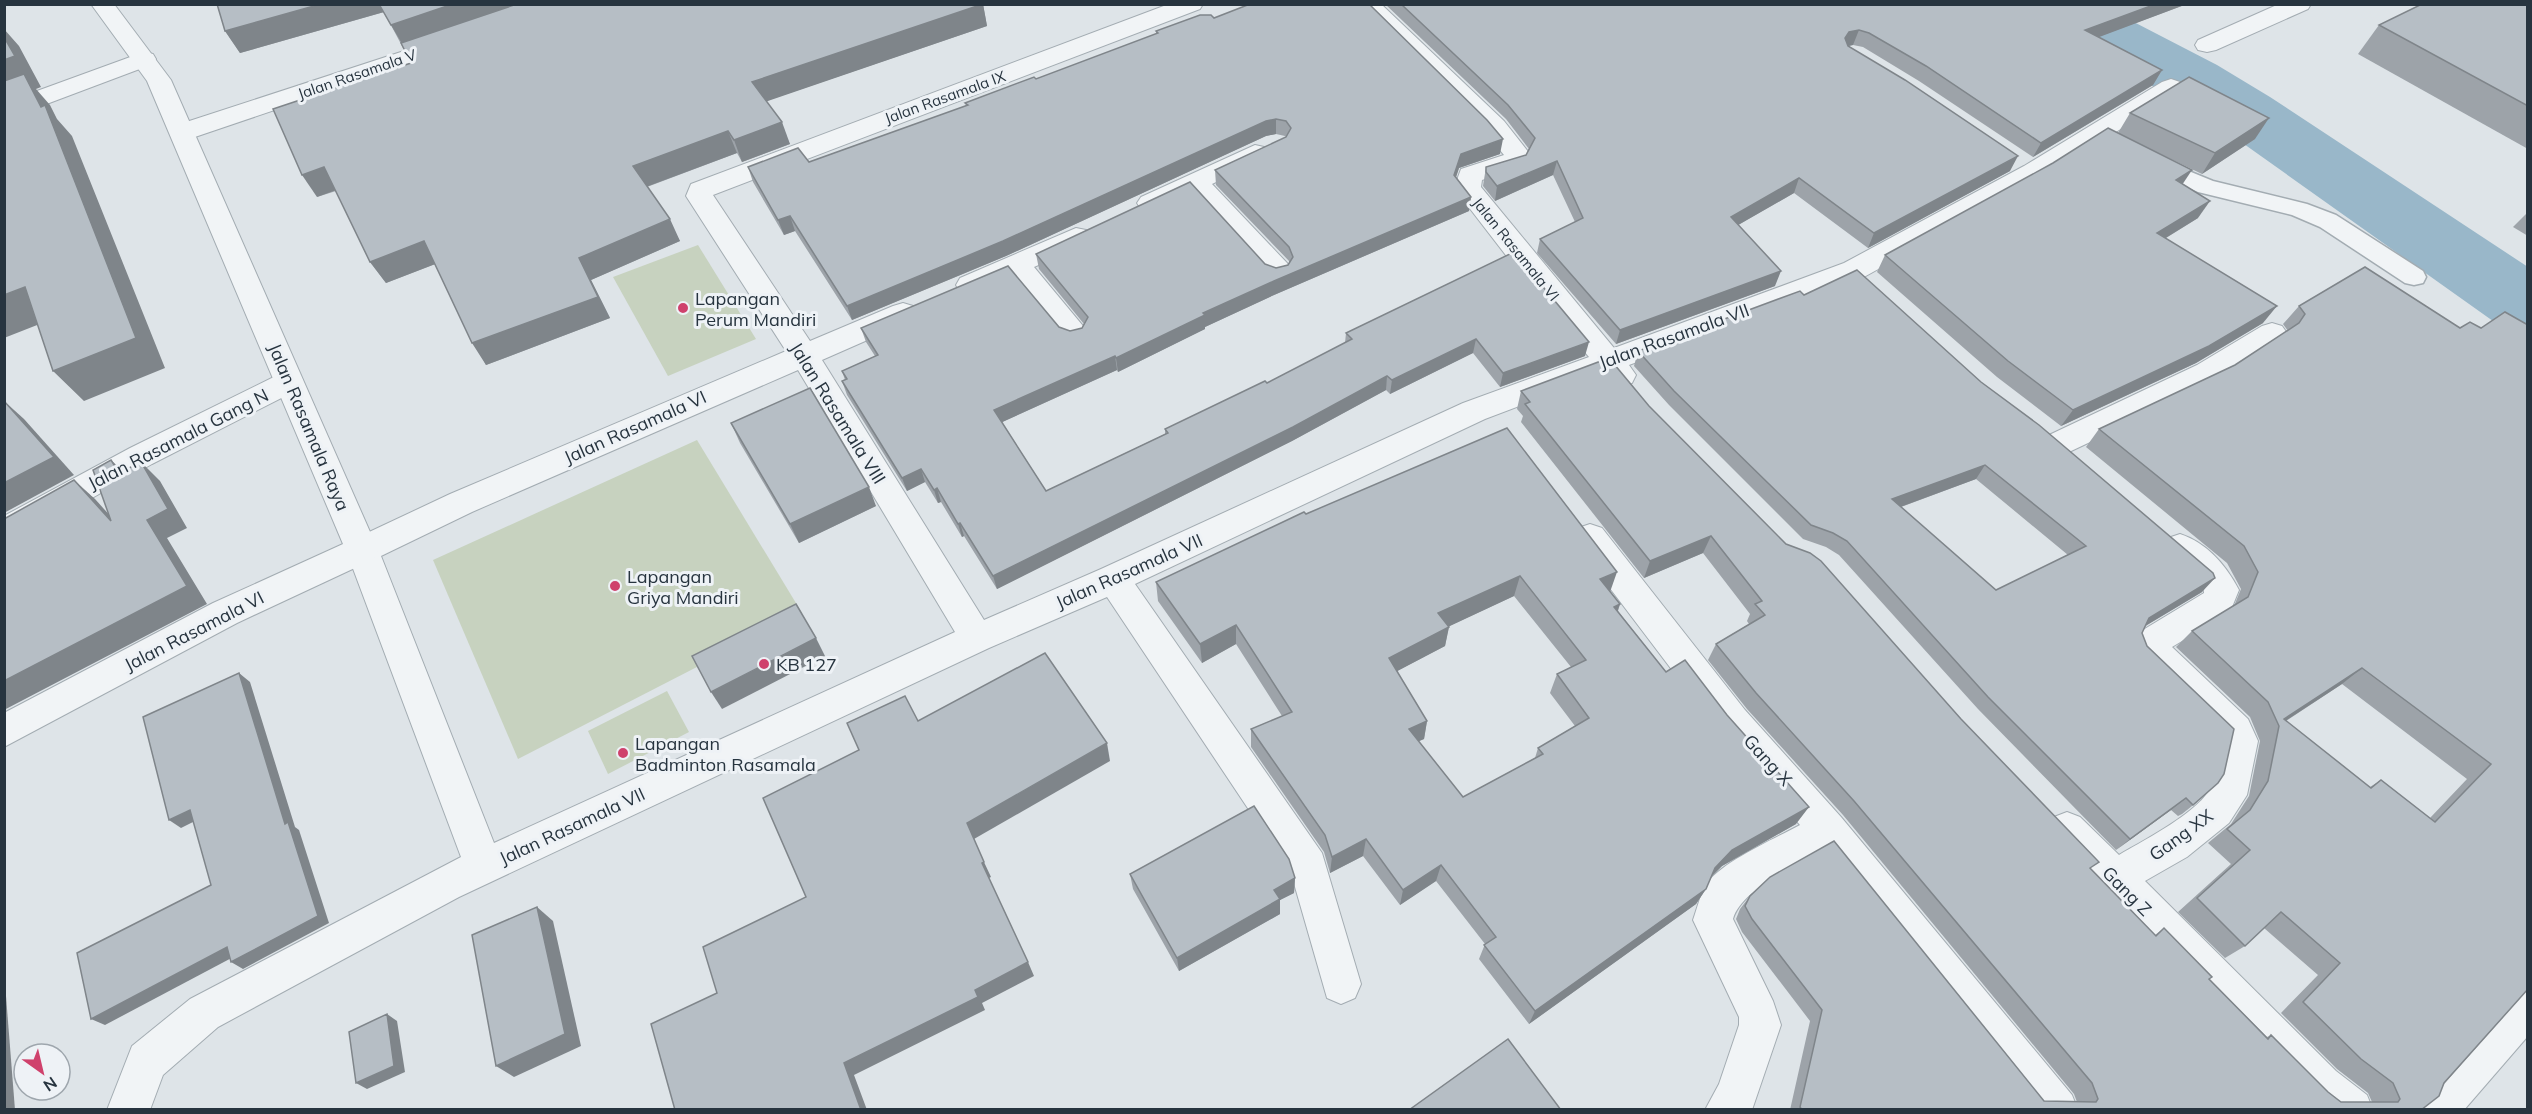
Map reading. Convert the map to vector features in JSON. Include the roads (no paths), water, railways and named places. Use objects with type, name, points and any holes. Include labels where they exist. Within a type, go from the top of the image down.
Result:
[{"type":"street","name":"Jalan Rasamala Raya","points":[[102,4],[159,80],[183,132],[362,550],[484,867]]},
{"type":"street","name":"Jalan Rasamala IX","points":[[700,190],[1192,4]]},
{"type":"street","name":"Jalan Rasamala VI","points":[[1367,4],[1470,102],[1501,133],[1517,154],[1514,161],[1470,175],[1467,188],[1608,360]]},
{"type":"street","points":[[2207,45],[2300,4]]},
{"type":"street","name":"Jalan Rasamala V","points":[[183,132],[467,38]]},
{"type":"street","points":[[4,112],[144,59]]},
{"type":"street","name":"Jalan Rasamala VII","points":[[128,1110],[147,1061],[204,1013],[398,909],[977,638],[1113,579],[1488,405],[1608,360],[1866,280],[2024,166],[2114,142],[2171,87]]},
{"type":"street","name":"Jalan Rasamala VI","points":[[4,731],[225,613],[461,503],[803,354],[1017,265],[1276,144]]},
{"type":"street","points":[[1194,182],[1277,270]]},
{"type":"street","name":"Jalan Rasamala VIII","points":[[700,190],[699,196],[803,354],[977,638]]},
{"type":"street","points":[[1017,265],[1073,333]]},
{"type":"street","points":[[2058,444],[2208,373],[2272,333]]},
{"type":"street","points":[[1608,360],[1642,399]]},
{"type":"street","name":"Jalan Rasamala Gang N","points":[[4,532],[141,456],[288,381]]},
{"type":"street","points":[[1488,405],[1509,433]]},
{"type":"street","points":[[2032,422],[2082,466]]},
{"type":"street","name":"Gang X","points":[[1567,507],[1732,721],[1828,829],[2057,1110]]},
{"type":"street","name":"Gang XX","points":[[2114,879],[2174,844],[2216,811],[2228,795],[2240,741],[2235,730],[2148,647],[2150,643],[2218,602],[2222,590],[2214,575],[2160,530]]},
{"type":"street","points":[[1113,579],[1308,866],[1341,984]]},
{"type":"street","name":"Gang Z","points":[[2043,804],[2114,879],[2321,1086],[2352,1110]]},
{"type":"street","points":[[1726,1110],[1736,1096],[1760,1025],[1759,1015],[1713,920],[1720,897],[1734,882],[1828,829]]},
{"type":"street","points":[[2435,1110],[2528,1004]]},
{"type":"lane","points":[[2114,142],[2206,187],[2299,209],[2328,221],[2365,243],[2414,278]]},
{"type":"waterway","points":[[2049,4],[2193,80],[2245,112],[2528,306]]},
{"type":"place","name":"Lapangan Perum Mandiri","points":[[683,308]]},
{"type":"place","name":"Lapangan Griya Mandiri","points":[[615,586]]},
{"type":"place","name":"KB 127","points":[[764,664]]},
{"type":"place","name":"Lapangan Badminton Rasamala","points":[[623,753]]}]
